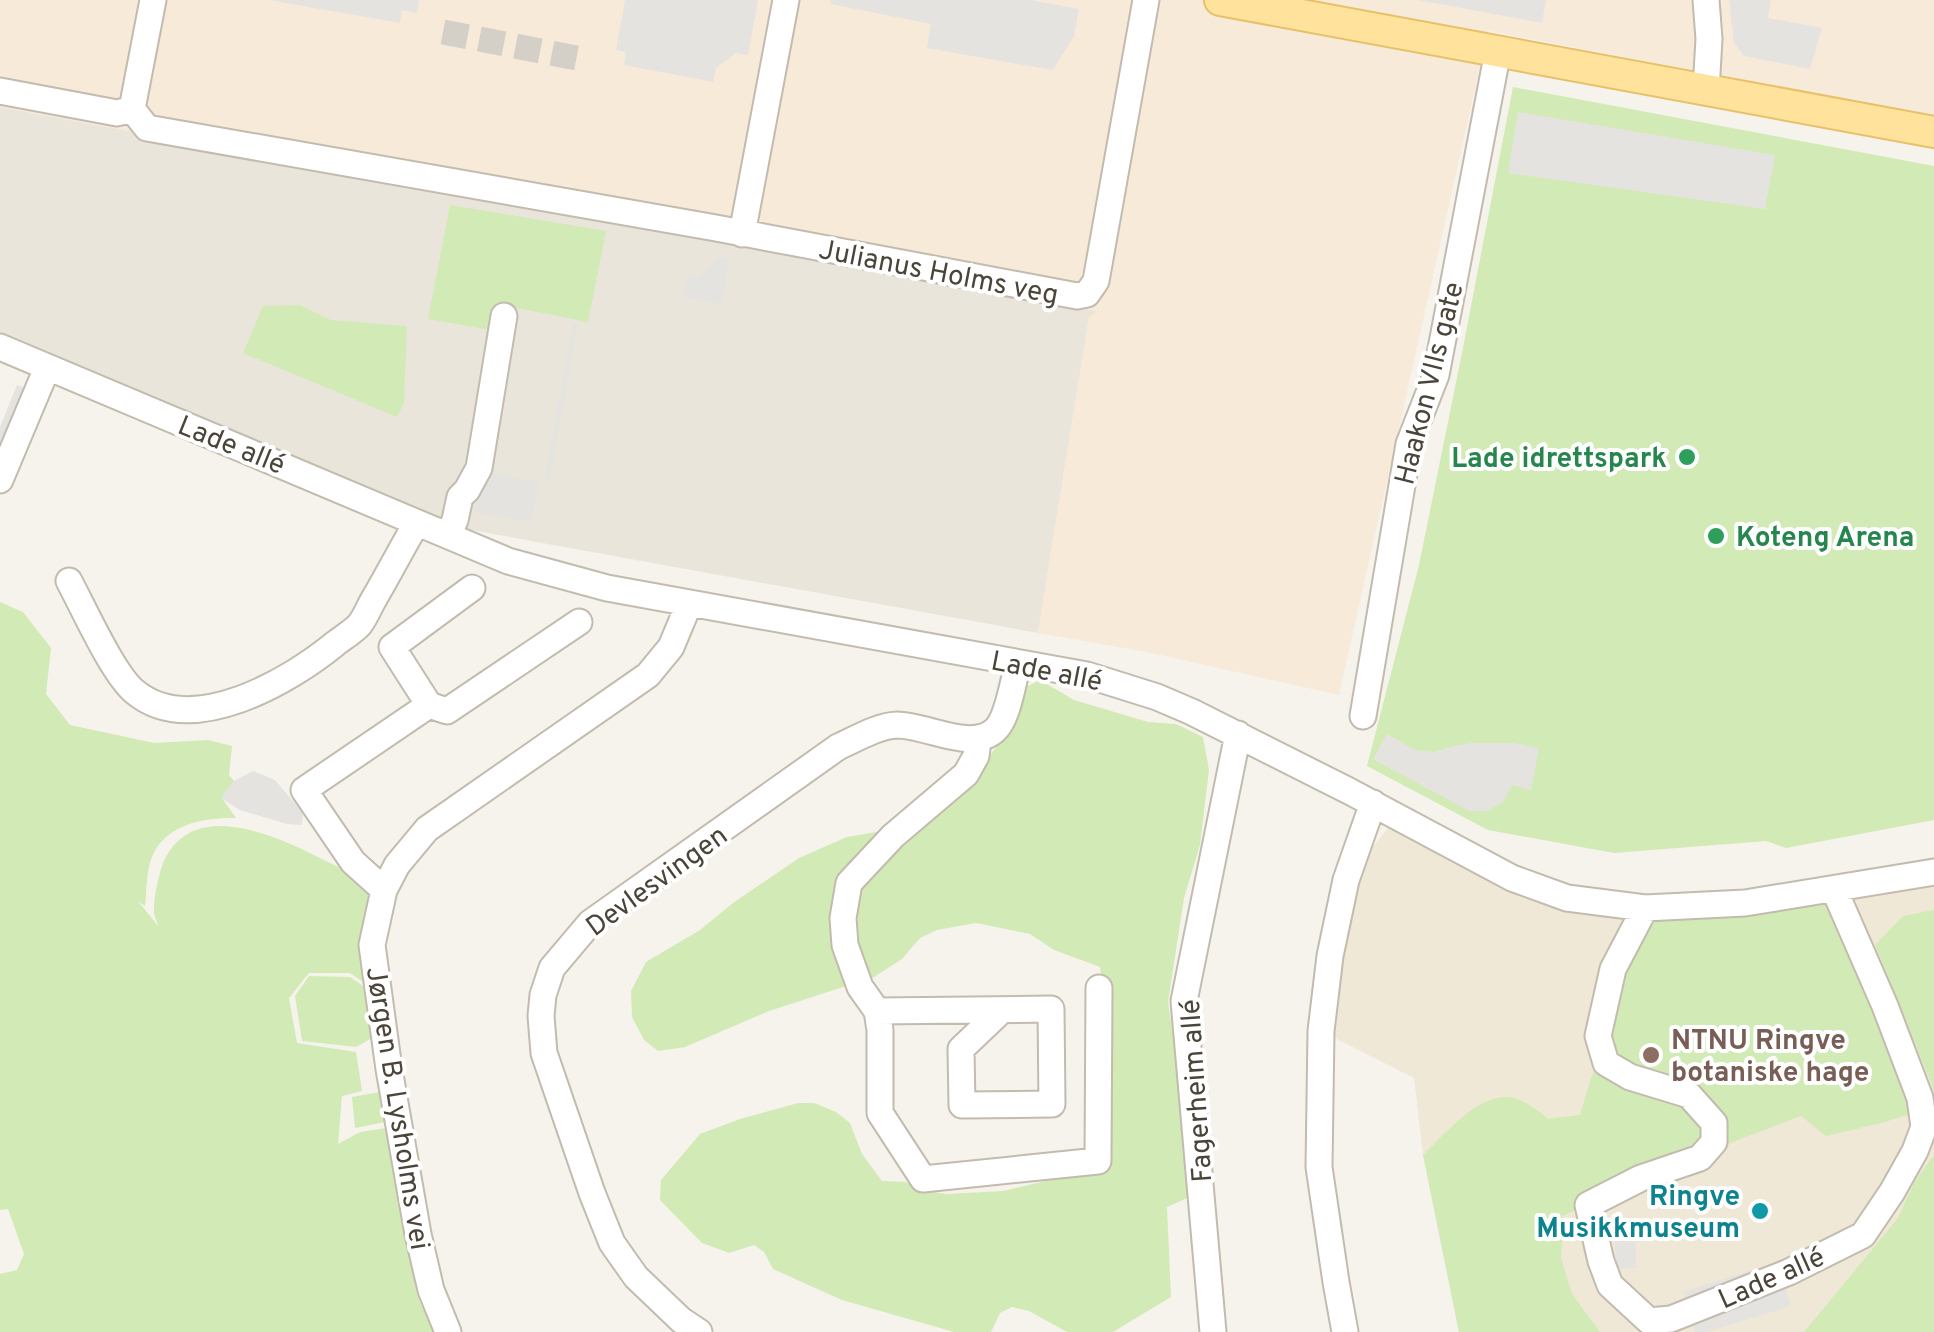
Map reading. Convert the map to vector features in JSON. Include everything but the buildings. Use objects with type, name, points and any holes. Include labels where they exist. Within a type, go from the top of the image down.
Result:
[{"type":"main road","points":[[1220,0],[1934,132]]},
{"type":"street","points":[[0,91],[117,113],[132,109],[153,0]]},
{"type":"street","points":[[742,234],[786,0]]},
{"type":"street","points":[[1706,0],[1706,90]]},
{"type":"street","name":"Julianus Holms veg","points":[[132,109],[147,128],[1068,296],[1087,294],[1096,281],[1144,5]]},
{"type":"street","name":"Haakon VIIs gate","points":[[1363,716],[1410,444],[1436,375],[1498,51]]},
{"type":"street","points":[[448,535],[460,497],[479,468],[504,316]]},
{"type":"street","name":"Lade allé","points":[[0,347],[508,561],[607,588],[1087,675],[1157,697],[1238,734],[1512,878],[1568,898],[1645,908],[1744,903],[1934,872]]},
{"type":"street","points":[[0,480],[46,368]]},
{"type":"street","points":[[69,581],[120,676],[134,692],[154,704],[175,708],[215,707],[264,690],[316,660],[360,624],[416,524]]},
{"type":"street","points":[[472,588],[392,647],[430,706],[447,712],[580,622]]},
{"type":"street","name":"Jørgen B. Lysholms vei","points":[[448,1332],[431,1290],[418,1234],[383,1030],[372,945],[384,890],[397,865],[426,829],[648,675],[671,647],[689,604]]},
{"type":"street","points":[[1018,664],[999,726],[978,740],[976,756],[966,774],[893,836],[849,883],[843,918],[845,945],[860,987],[876,1011],[880,1030],[880,1113],[923,1180],[1098,1161],[1100,988]]},
{"type":"street","points":[[384,890],[353,862],[304,790],[430,706]]},
{"type":"street","name":"Devlesvingen","points":[[699,1332],[636,1276],[612,1243],[544,1052],[540,1016],[552,968],[590,923],[838,748],[867,733],[896,725],[978,740]]},
{"type":"street","name":"Fagerheim allé","points":[[1213,1332],[1184,1001],[1238,734]]},
{"type":"street","points":[[1346,1332],[1319,1167],[1321,1032],[1330,956],[1346,880],[1373,803]]},
{"type":"street","points":[[1346,880],[1397,817]]},
{"type":"street","name":"Lade allé","points":[[1645,908],[1613,969],[1598,1036],[1606,1063],[1630,1078],[1690,1094],[1714,1123],[1714,1142],[1700,1158],[1642,1178],[1588,1205],[1605,1275],[1649,1321],[1671,1319],[1790,1272],[1863,1234],[1916,1151],[1924,1127],[1920,1098],[1834,889]]},
{"type":"street","points":[[876,1011],[1051,1009],[1052,1104],[962,1105],[961,1049],[1002,1010]]},
{"type":"shaded area","points":[[0,0],[1934,0],[1934,116],[1488,31],[1339,695],[1152,653],[1038,633],[1089,317],[1097,311],[0,107]]},
{"type":"shaded area","points":[[269,0],[419,0],[417,13],[402,10],[400,23]]},
{"type":"shaded area","points":[[625,0],[758,0],[748,55],[736,53],[716,68],[713,82],[624,65],[626,52],[616,50]]},
{"type":"shaded area","points":[[830,0],[1030,0],[1079,9],[1074,36],[1053,70],[927,48],[931,24],[831,4]]},
{"type":"shaded area","points":[[1418,0],[1546,0],[1542,23]]},
{"type":"shaded area","points":[[1729,0],[1771,0],[1768,18],[1822,28],[1810,69],[1744,56],[1734,43]]},
{"type":"shaded area","points":[[0,107],[1098,311],[1089,318],[1038,633],[433,523],[0,338]]},
{"type":"shaded area","points":[[1518,112],[1775,155],[1765,209],[1508,173]]},
{"type":"shaded area","points":[[718,257],[729,259],[722,304],[683,297],[687,275],[699,277]]},
{"type":"shaded area","points":[[573,323],[578,324],[550,480],[544,480]]},
{"type":"shaded area","points":[[17,385],[29,390],[0,461],[0,427]]},
{"type":"shaded area","points":[[483,472],[539,482],[531,522],[475,512]]},
{"type":"shaded area","points":[[1387,734],[1415,750],[1433,752],[1472,743],[1514,743],[1539,748],[1531,790],[1512,785],[1503,802],[1487,811],[1469,811],[1373,759]]},
{"type":"shaded area","points":[[253,771],[275,780],[303,813],[302,825],[240,810],[221,798],[234,781]]},
{"type":"shaded area","name":"NTNU Ringve botaniske hage","points":[[1397,817],[1512,878],[1645,908],[1934,872],[1934,1332],[1459,1332],[1423,1155],[1414,1078],[1321,1031],[1346,880]]},
{"type":"shaded area","points":[[1635,1223],[1636,1268],[1616,1269],[1614,1225]]},
{"type":"shaded area","points":[[1777,1262],[1791,1306],[1707,1332],[1695,1332],[1683,1292]]},
{"type":"green space","name":"Lade idrettspark","points":[[1513,87],[1934,166],[1934,820],[1786,848],[1766,841],[1614,853],[1488,830],[1367,766],[1419,565]]},
{"type":"green space","points":[[450,205],[606,231],[588,322],[496,304],[490,330],[428,319]]},
{"type":"green space","points":[[300,305],[331,320],[407,326],[404,403],[397,417],[243,353],[263,306]]},
{"type":"green space","points":[[0,602],[23,612],[51,648],[46,694],[70,725],[154,743],[208,740],[232,746],[229,775],[234,781],[222,798],[236,818],[199,821],[176,830],[152,857],[145,906],[138,901],[158,926],[154,901],[164,861],[178,841],[195,830],[216,826],[262,833],[350,873],[365,886],[369,897],[361,937],[363,982],[350,973],[309,973],[289,998],[297,1043],[356,1052],[362,1091],[342,1096],[338,1144],[360,1132],[386,1128],[417,1295],[433,1332],[0,1332],[0,1274],[17,1270],[24,1254],[8,1209],[0,1210]]},
{"type":"green space","points":[[1040,680],[1074,700],[1148,722],[1176,724],[1203,737],[1209,770],[1200,845],[1184,898],[1168,1002],[1192,1196],[1167,1207],[1171,1297],[1113,1332],[1067,1332],[1029,1311],[1012,1307],[1000,1313],[991,1332],[954,1332],[842,1300],[773,1269],[764,1252],[754,1245],[729,1253],[702,1243],[660,1200],[661,1180],[700,1134],[798,1103],[814,1103],[836,1112],[850,1123],[862,1154],[882,1181],[906,1182],[918,1190],[946,1194],[1003,1191],[1087,1171],[1105,999],[1100,967],[1054,950],[1030,934],[976,923],[937,930],[920,938],[902,959],[874,977],[769,1011],[685,1047],[658,1051],[644,1040],[632,1017],[631,991],[646,962],[700,930],[799,858],[847,837],[906,827],[978,770],[1001,741],[1024,688]]},
{"type":"green space","points":[[1821,896],[1845,920],[1921,1111],[1826,1136],[1801,1116],[1720,1147],[1720,1121],[1611,1059],[1603,1036],[1617,972],[1645,917]]},
{"type":"green space","points":[[1934,910],[1934,1090],[1875,945],[1903,916]]},
{"type":"green space","points":[[309,976],[350,977],[363,986],[372,1038],[356,1047],[302,1041],[295,996]]},
{"type":"green space","points":[[1603,1052],[1689,1095],[1714,1142],[1563,1216],[1561,1258],[1572,1294],[1600,1332],[1459,1332],[1423,1155],[1464,1116],[1502,1097],[1523,1102],[1548,1119],[1580,1115]]},
{"type":"green space","points":[[380,1092],[385,1122],[355,1128],[352,1097]]},
{"type":"green space","points":[[1934,1155],[1934,1332],[1804,1332],[1898,1218],[1915,1181]]},
{"type":"tunnel","points":[[443,32],[587,60]]},
{"type":"place","name":"Lade idrettspark","points":[[1687,457]]},
{"type":"place","name":"Koteng Arena","points":[[1716,536]]},
{"type":"place","name":"NTNU Ringve botaniske hage","points":[[1651,1055]]},
{"type":"place","name":"Ringve Musikkmuseum","points":[[1760,1211]]}]
